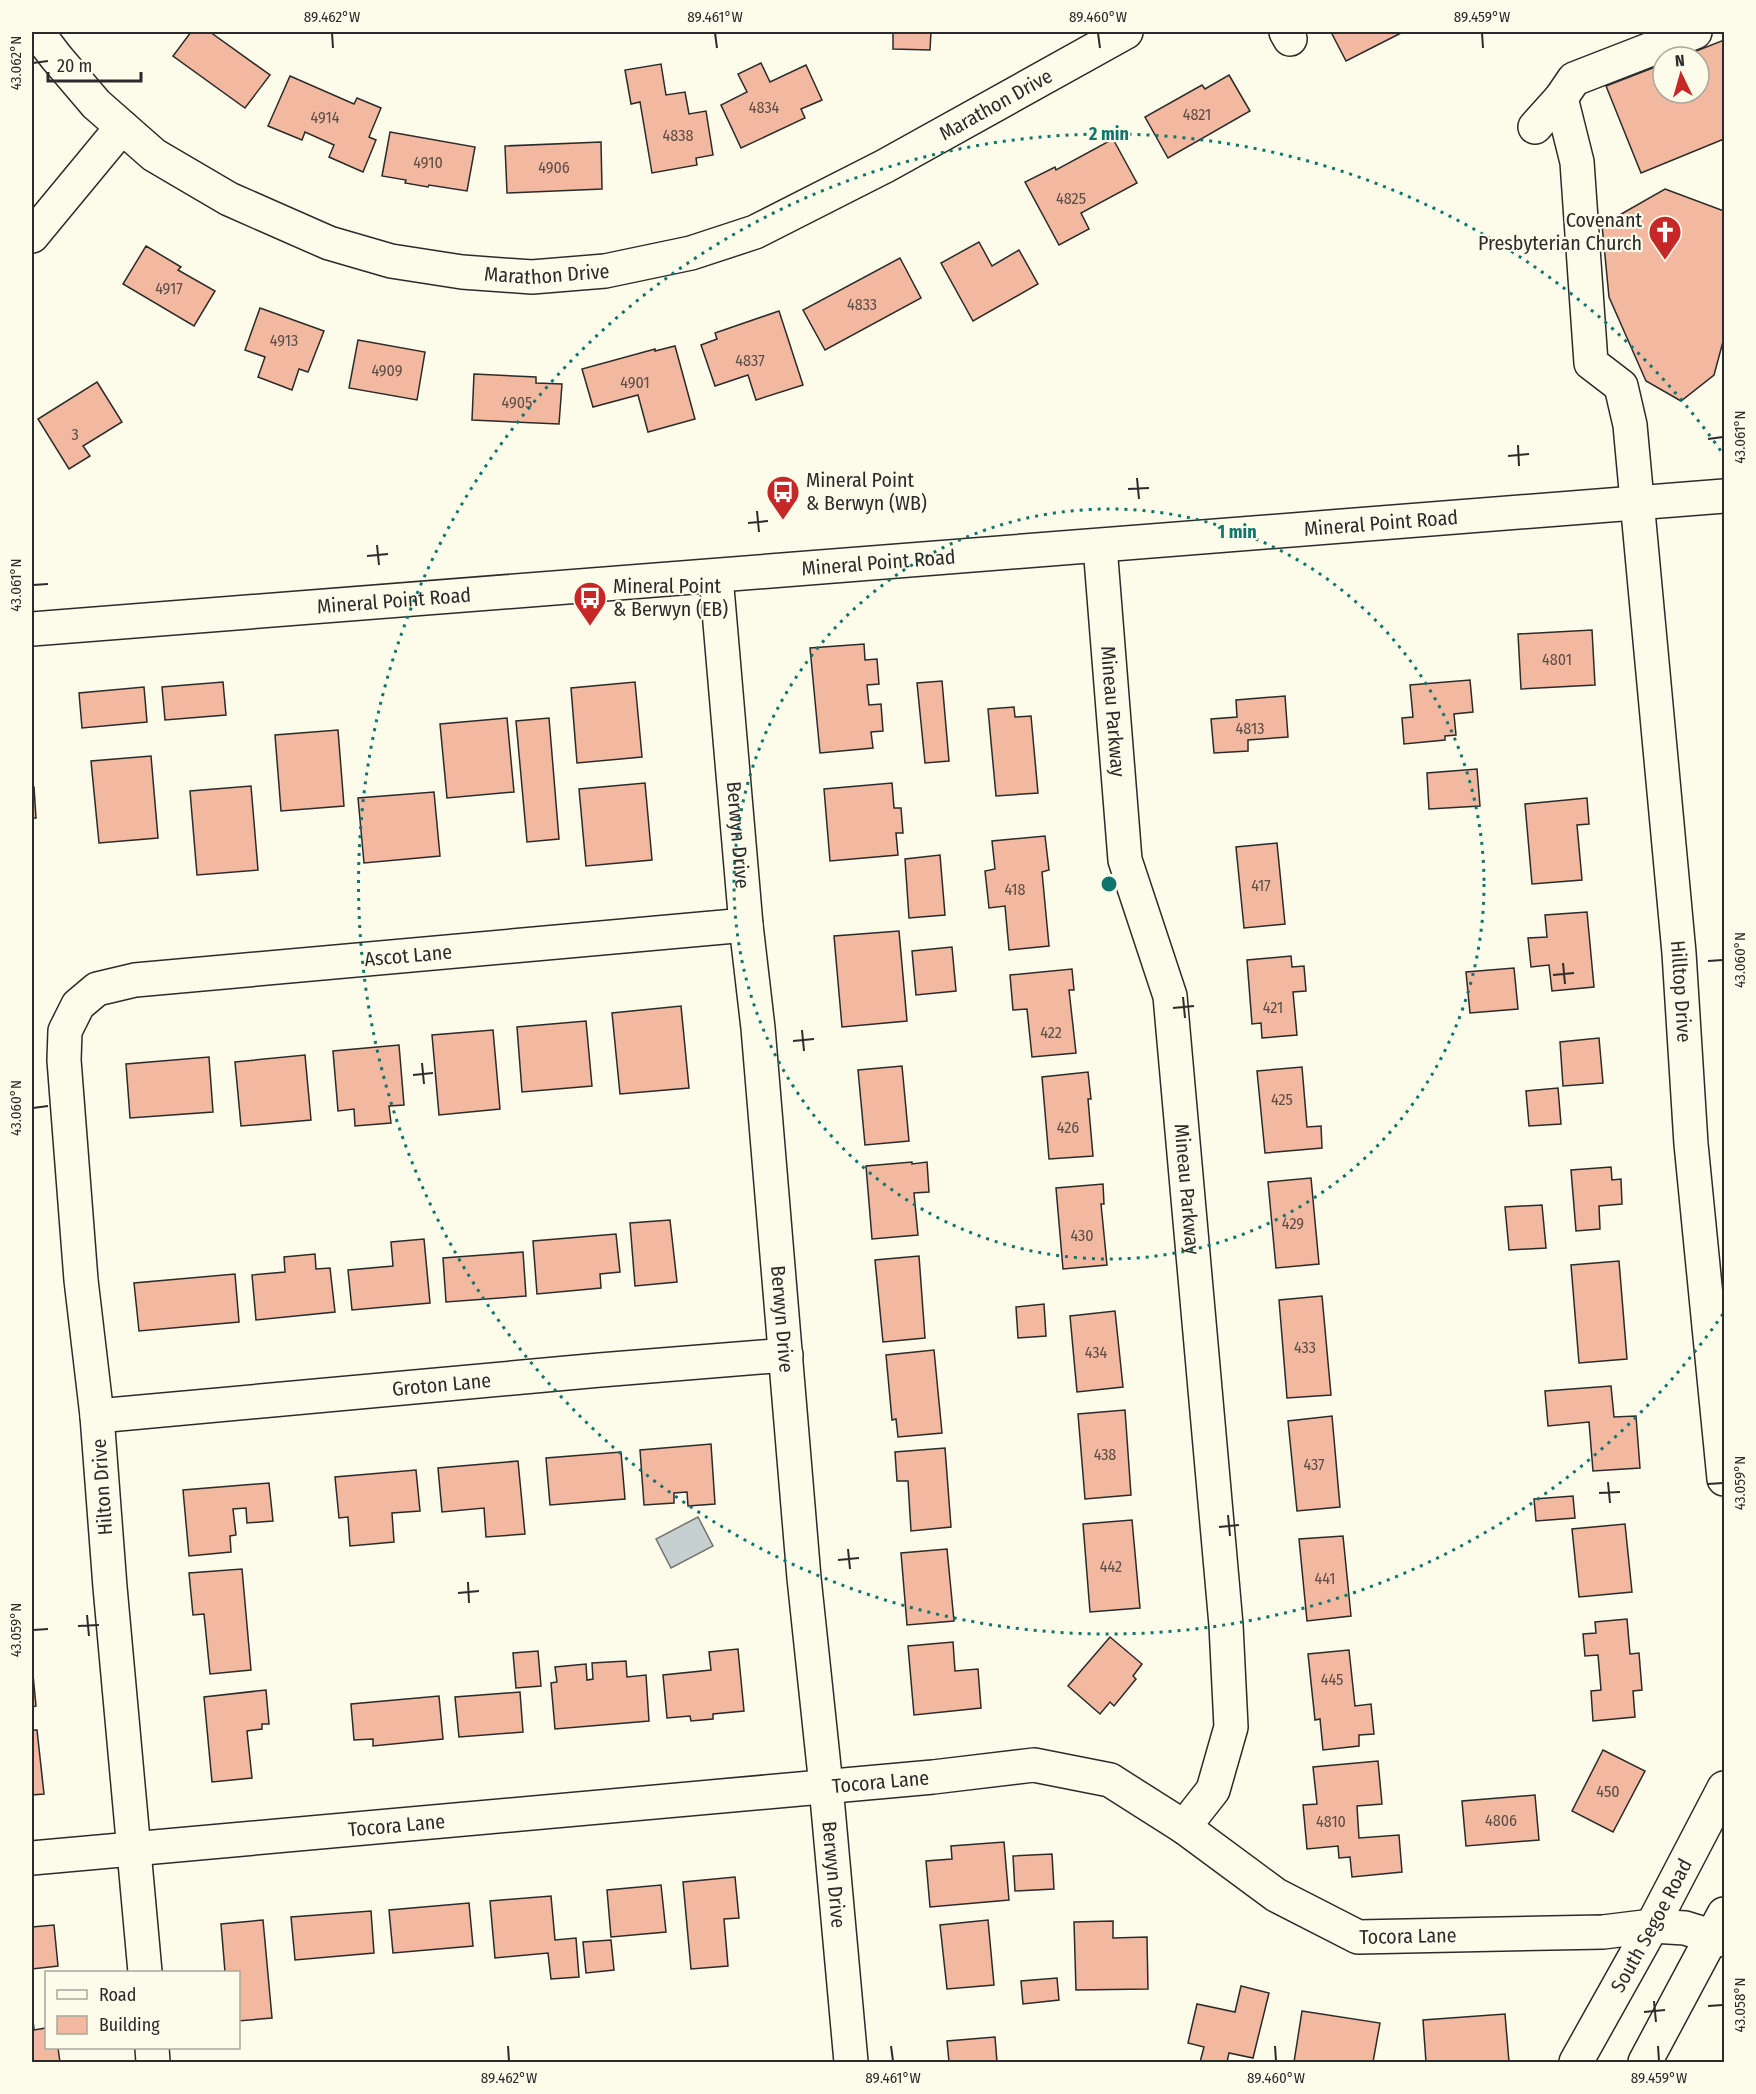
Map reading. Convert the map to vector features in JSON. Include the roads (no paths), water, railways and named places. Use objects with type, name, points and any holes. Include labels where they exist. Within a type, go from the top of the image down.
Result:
[{"type":"street","name":"Marathon Drive","points":[[38,32],[96,104],[154,155],[229,199],[329,243],[391,261],[462,272],[532,276],[605,271],[691,253],[755,232],[885,166],[1077,43],[1126,32]]},
{"type":"street","points":[[1535,127],[1561,98],[1574,79],[1695,32]]},
{"type":"street","name":"Hilltop Drive","points":[[1561,98],[1577,162],[1591,363],[1621,386],[1630,424],[1679,953],[1691,1144],[1725,1479]]},
{"type":"street","points":[[32,236],[122,127]]},
{"type":"street","name":"Mineral Point Road","points":[[32,629],[1725,496]]},
{"type":"street","name":"Mineau Parkway","points":[[1100,546],[1125,860],[1170,996],[1226,1625],[1231,1727],[1214,1790],[1184,1827]]},
{"type":"street","name":"Berwyn Drive","points":[[716,576],[746,925],[758,1028],[804,1578],[826,1786],[850,2062]]},
{"type":"street","name":"Ascot Lane","points":[[78,1005],[97,989],[135,980],[746,925]]},
{"type":"street","name":"Hilton Drive","points":[[78,1005],[65,1031],[63,1060],[81,1280],[97,1416],[145,1971]]},
{"type":"street","name":"Groton Lane","points":[[97,1416],[786,1355]]},
{"type":"street","name":"Tocora Lane","points":[[32,1858],[134,1847],[933,1777],[1034,1765],[1110,1780],[1184,1827],[1276,1895],[1358,1937],[1603,1932],[1652,1926],[1712,1929]]},
{"type":"street","name":"South Segoe Road","points":[[1576,2062],[1725,1788]]},
{"type":"street","points":[[1645,2062],[1712,1929]]},
{"type":"place","name":"Covenant Presbyterian Church","points":[[1665,261]]},
{"type":"place","name":"Mineral Point & Berwyn (WB)","points":[[783,521]]},
{"type":"place","name":"Mineral Point & Berwyn (EB)","points":[[590,627]]}]
